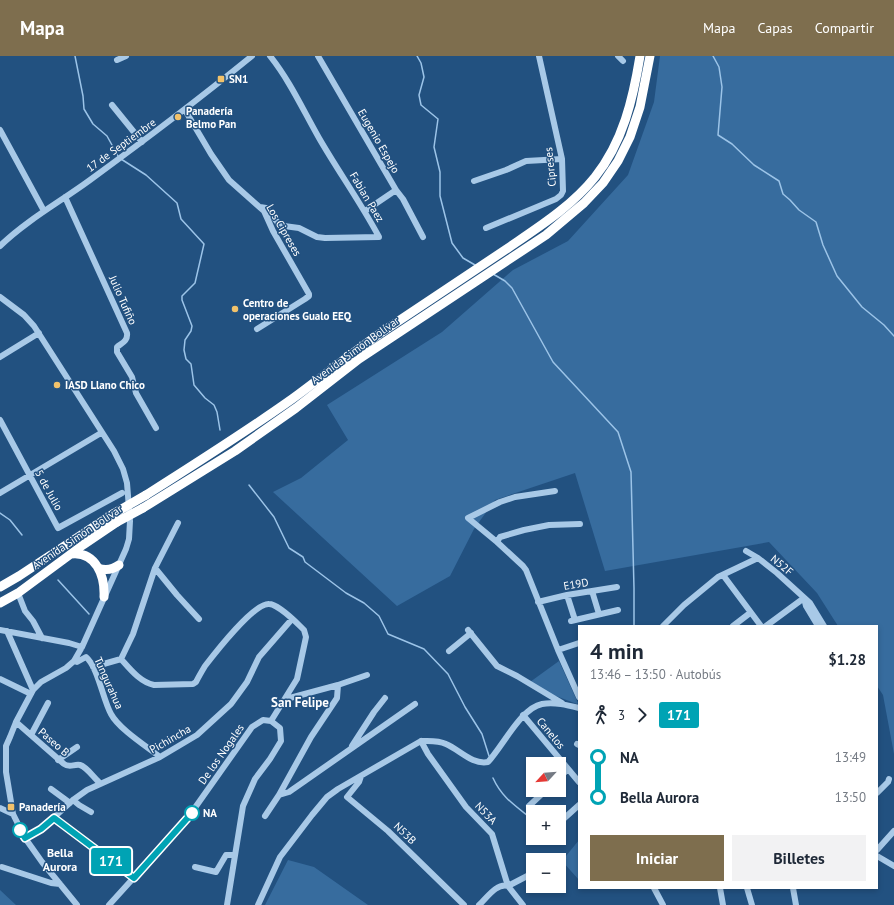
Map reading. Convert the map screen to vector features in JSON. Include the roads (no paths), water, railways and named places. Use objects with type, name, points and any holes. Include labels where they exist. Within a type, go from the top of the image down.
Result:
[{"type":"highway","name":"Avenida Simón Bolívar","points":[[0,588],[115,518],[146,495],[230,441],[291,399],[364,344],[544,223],[579,195],[609,157],[619,137],[630,105],[640,56]]},
{"type":"highway","name":"Avenida Simón Bolívar","points":[[0,603],[18,593],[98,535],[115,518],[143,508],[235,451],[296,408],[359,359],[546,235],[584,203],[603,183],[618,161],[630,137],[640,107],[650,56]]},
{"type":"highway","points":[[98,535],[91,552],[104,582],[104,597]]},
{"type":"highway","points":[[71,554],[83,554],[96,564],[108,570],[119,565]]},
{"type":"street","points":[[117,60],[126,56]]},
{"type":"street","name":"17 de Septiembre","points":[[0,246],[10,236],[44,211],[186,110],[252,56]]},
{"type":"street","name":"Fabian Paez","points":[[260,207],[266,208],[280,224],[299,228],[317,237],[379,237],[319,138],[294,91],[270,56]]},
{"type":"street","name":"Eugenio Espejo","points":[[318,56],[396,190],[403,199],[423,236]]},
{"type":"street","name":"Cipreses","points":[[486,228],[559,197],[563,191],[562,159],[539,56]]},
{"type":"street","points":[[618,56],[623,61]]},
{"type":"street","points":[[112,105],[142,142]]},
{"type":"street","name":"Los Cipreses","points":[[186,110],[211,154],[229,180],[264,211],[278,242],[306,287],[309,296],[257,329]]},
{"type":"street","points":[[0,130],[44,211]]},
{"type":"street","points":[[474,181],[506,170],[526,161],[562,159]]},
{"type":"street","points":[[365,212],[396,190]]},
{"type":"street","name":"Julio Tufiño","points":[[65,197],[127,334],[126,340],[117,348],[117,352],[132,377],[136,393],[156,428]]},
{"type":"street","points":[[0,297],[24,315],[39,333],[119,460],[126,476],[127,483],[130,528],[126,549],[82,647],[74,661],[63,670],[41,682],[32,692],[16,722],[6,746],[6,772],[13,814],[25,838],[42,862],[77,905]]},
{"type":"street","points":[[0,357],[39,333]]},
{"type":"street","name":"5 de Julio","points":[[0,420],[58,528],[122,494]]},
{"type":"street","points":[[0,493],[101,433]]},
{"type":"street","points":[[555,491],[514,497],[500,502],[468,518],[523,566],[578,695]]},
{"type":"street","points":[[93,667],[121,659],[135,629],[155,568],[178,523]]},
{"type":"street","points":[[497,542],[500,537],[524,530],[549,526],[580,524]]},
{"type":"street","name":"N52F","points":[[746,551],[758,558],[810,603],[823,625]]},
{"type":"street","points":[[664,625],[689,601],[723,574],[758,558]]},
{"type":"street","points":[[155,568],[199,619]]},
{"type":"street","points":[[723,574],[759,625]]},
{"type":"street","name":"E19D","points":[[538,602],[567,595],[617,587]]},
{"type":"street","points":[[592,591],[599,614]]},
{"type":"street","points":[[18,593],[25,611],[33,621],[42,638]]},
{"type":"street","points":[[567,595],[573,620],[618,610]]},
{"type":"street","points":[[767,625],[804,598]]},
{"type":"street","name":"N52F","points":[[804,598],[806,606],[817,625]]},
{"type":"street","points":[[121,659],[137,676],[150,684],[191,684],[196,682],[209,661],[244,620],[259,607],[266,604],[274,604],[304,630],[306,637],[299,674],[295,684],[271,721],[280,728],[281,741],[255,779],[241,814],[227,905]]},
{"type":"street","points":[[734,625],[750,613]]},
{"type":"street","name":"Pichincha","points":[[25,838],[41,829],[87,790],[160,757],[197,735],[231,704],[247,682],[259,658],[292,619]]},
{"type":"street","points":[[3,630],[82,647]]},
{"type":"street","points":[[3,630],[32,692]]},
{"type":"street","points":[[449,651],[470,632],[497,666],[517,676],[563,704]]},
{"type":"street","points":[[558,650],[578,643]]},
{"type":"street","name":"Tungurahua","points":[[74,661],[78,662],[86,657],[93,667],[108,708],[114,719],[160,757]]},
{"type":"street","points":[[286,698],[338,685],[367,674]]},
{"type":"street","points":[[572,681],[578,678]]},
{"type":"street","points":[[0,679],[32,692]]},
{"type":"street","points":[[265,816],[311,737],[337,698],[338,685]]},
{"type":"street","points":[[349,750],[385,698]]},
{"type":"street","points":[[30,735],[48,703]]},
{"type":"street","points":[[279,794],[289,792],[415,704]]},
{"type":"street","points":[[258,905],[280,857],[312,815],[333,793],[421,741],[434,741],[445,744],[474,761],[482,763],[488,762],[523,715],[532,708],[543,704],[563,704],[578,708]]},
{"type":"street","name":"Canelos","points":[[523,715],[578,781]]},
{"type":"street","name":"De los Nogales","points":[[109,905],[187,819],[252,727],[262,720],[271,721]]},
{"type":"street","name":"Paseo B","points":[[16,722],[58,760],[67,766],[78,765],[82,767],[100,783]]},
{"type":"street","name":"N53A","points":[[421,741],[432,761],[466,807],[492,834],[508,886],[523,905]]},
{"type":"street","points":[[58,760],[77,747]]},
{"type":"street","name":"N53B","points":[[361,776],[359,782],[347,795],[347,797],[388,831],[464,905]]},
{"type":"street","points":[[878,792],[889,779]]},
{"type":"street","points":[[51,789],[92,812]]},
{"type":"street","points":[[530,805],[539,797]]},
{"type":"street","points":[[566,817],[578,806]]},
{"type":"street","points":[[0,808],[13,814]]},
{"type":"street","points":[[54,818],[134,878]]},
{"type":"street","points":[[878,849],[894,831]]},
{"type":"street","points":[[195,867],[216,872],[226,855],[235,855]]},
{"type":"street","points":[[878,857],[894,866]]},
{"type":"street","points":[[2,867],[51,883],[60,884]]},
{"type":"street","points":[[479,905],[496,888],[501,885],[508,886],[526,877]]},
{"type":"street","points":[[655,889],[663,905]]},
{"type":"street","points":[[720,889],[723,905]]},
{"type":"street","points":[[747,889],[752,905]]},
{"type":"street","points":[[793,889],[796,905]]},
{"type":"waterway","points":[[75,56],[84,109],[93,124],[107,136],[118,156]]},
{"type":"waterway","points":[[417,56],[421,63],[424,77],[419,95],[421,105],[438,119],[434,147],[440,172],[440,196],[452,243],[463,258],[475,265]]},
{"type":"waterway","points":[[713,56],[719,67],[722,87],[718,135],[732,144],[754,165],[779,181],[783,194],[799,210],[816,222],[823,245],[837,276],[862,307],[884,325],[894,336]]},
{"type":"waterway","points":[[121,159],[146,175],[177,203],[181,219],[204,244],[195,283],[182,296],[182,300],[192,326],[191,331],[185,340],[184,350],[186,359],[191,364],[194,385],[205,398],[214,405],[217,412],[220,430]]},
{"type":"waterway","points":[[493,274],[505,281],[512,288],[553,362],[618,432],[631,472],[634,625]]},
{"type":"waterway","points":[[249,485],[274,517],[289,548],[303,557],[305,562],[346,593],[364,603],[379,616],[388,634],[424,649],[448,674],[465,707],[482,734],[489,756]]},
{"type":"waterway","points":[[0,513],[10,520],[22,535]]},
{"type":"waterway","points":[[58,580],[89,614]]},
{"type":"waterway","points":[[493,778],[505,796],[526,815]]},
{"type":"place","name":"SN1","points":[[221,79]]},
{"type":"place","name":"Panadería Belmo Pan","points":[[178,117]]},
{"type":"place","name":"Centro de operaciones Gualo EEQ","points":[[235,309]]},
{"type":"place","name":"IASD Llano Chico","points":[[57,385]]},
{"type":"place","name":"Panadería","points":[[11,807]]},
{"type":"place","name":"NA","points":[[192,813]]},
{"type":"district","name":"San Felipe","points":[[300,702]]},
{"type":"district","name":"Bella Aurora","points":[[60,859]]}]
